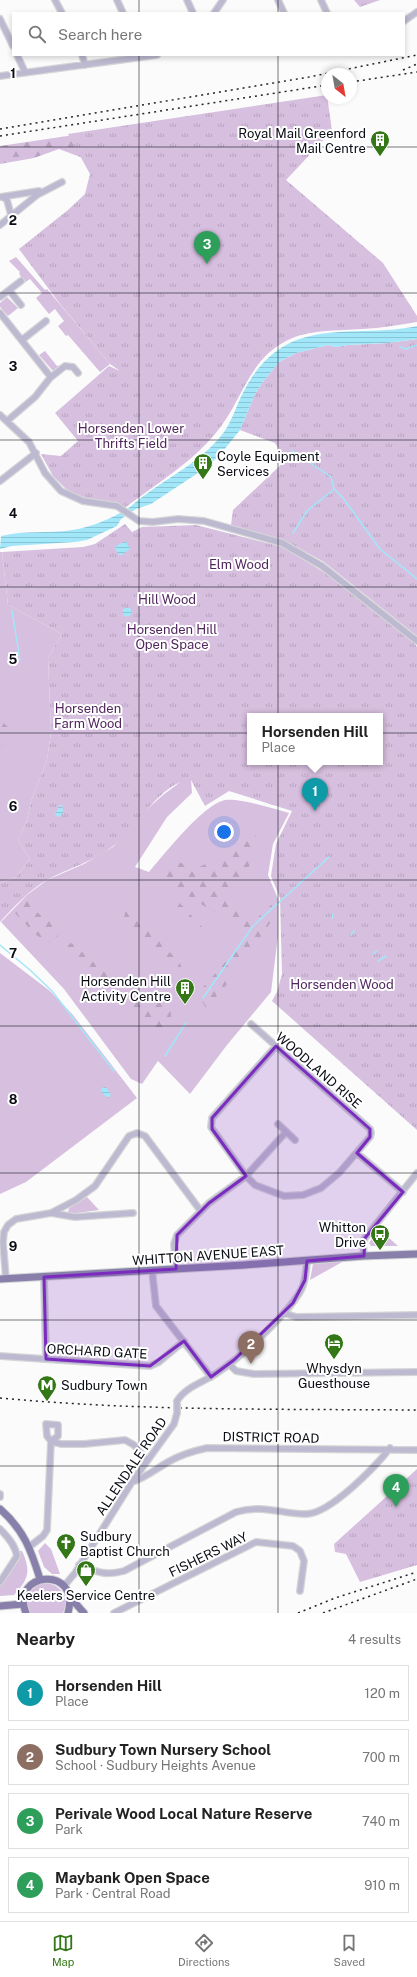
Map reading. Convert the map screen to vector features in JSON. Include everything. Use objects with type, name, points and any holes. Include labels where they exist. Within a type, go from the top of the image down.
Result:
[{"type":"main road","name":"WHITTON AVENUE EAST","points":[[3,1279],[417,1254]]},
{"type":"main road","points":[[0,1509],[8,1516],[25,1537],[30,1546],[40,1579]]},
{"type":"main road","points":[[26,1613],[23,1604],[24,1597],[29,1587],[40,1579],[50,1579],[64,1586],[69,1596],[84,1613]]},
{"type":"main road","points":[[68,1613],[69,1596]]},
{"type":"main road","points":[[0,1606],[23,1604]]},
{"type":"street","points":[[55,0],[61,12]]},
{"type":"street","points":[[117,0],[123,12]]},
{"type":"street","points":[[186,0],[192,12]]},
{"type":"street","points":[[215,12],[223,0]]},
{"type":"street","points":[[278,0],[284,12]]},
{"type":"street","points":[[321,0],[327,12]]},
{"type":"street","points":[[405,20],[417,12]]},
{"type":"street","points":[[0,19],[12,44]]},
{"type":"street","points":[[17,56],[25,72]]},
{"type":"street","points":[[82,56],[85,65]]},
{"type":"street","points":[[0,76],[142,56]]},
{"type":"street","points":[[0,225],[37,195],[62,182],[35,192],[1,197]]},
{"type":"street","points":[[1,197],[9,206],[11,215]]},
{"type":"street","points":[[0,298],[21,281]]},
{"type":"street","points":[[9,290],[21,305]]},
{"type":"street","points":[[0,313],[50,376],[50,378]]},
{"type":"street","points":[[22,340],[46,321]]},
{"type":"street","points":[[7,421],[35,397],[50,378],[65,366],[73,367],[78,373]]},
{"type":"street","points":[[0,415],[29,442],[48,478],[61,491],[83,501],[114,505],[123,509],[139,521],[152,522],[178,519],[204,521],[282,543],[322,566],[417,641]]},
{"type":"street","points":[[0,481],[36,453]]},
{"type":"street","name":"WOODLAND RISE","points":[[251,1024],[370,1128],[370,1137],[357,1152]]},
{"type":"street","points":[[276,1046],[210,1122],[212,1129],[246,1176],[255,1184],[275,1193],[284,1196],[303,1195],[312,1193],[330,1182],[357,1152],[403,1192]]},
{"type":"street","points":[[278,1124],[295,1140]]},
{"type":"street","points":[[176,1268],[174,1240],[177,1235],[200,1210],[246,1176],[286,1132]]},
{"type":"street","points":[[3,1279],[3,1242],[4,1232],[8,1225],[16,1219],[51,1213],[76,1200],[94,1186],[121,1144],[129,1136],[137,1133],[145,1136],[200,1210]]},
{"type":"street","points":[[364,1256],[363,1243],[365,1238],[417,1173]]},
{"type":"street","points":[[51,1213],[75,1217],[133,1212]]},
{"type":"street","name":"ALLENDALE ROAD","points":[[64,1586],[132,1482],[174,1424],[178,1401],[187,1391],[211,1377],[229,1364],[284,1313],[301,1290],[305,1280],[307,1260]]},
{"type":"street","points":[[152,1270],[156,1306],[211,1377]]},
{"type":"street","points":[[44,1277],[46,1359]]},
{"type":"street","points":[[284,1313],[296,1318],[417,1315]]},
{"type":"street","name":"ORCHARD GATE","points":[[0,1356],[150,1366],[159,1362],[184,1341]]},
{"type":"street","points":[[229,1364],[236,1371],[254,1374],[417,1372]]},
{"type":"street","points":[[30,1546],[48,1530],[51,1441],[61,1444],[84,1444],[125,1440],[134,1445],[147,1460]]},
{"type":"street","name":"DISTRICT ROAD","points":[[132,1482],[189,1452],[207,1448],[390,1448],[417,1450]]},
{"type":"street","points":[[79,1565],[100,1573],[111,1574],[124,1570],[236,1512],[249,1508],[262,1508],[307,1514],[317,1511],[342,1496],[379,1462],[390,1448]]},
{"type":"street","points":[[0,1529],[9,1538],[16,1550],[17,1556],[16,1561],[0,1582]]},
{"type":"street","name":"FISHERS WAY","points":[[114,1613],[256,1542],[293,1546],[300,1551],[304,1561],[300,1590]]},
{"type":"highlighted area","points":[[276,1046],[370,1129],[370,1137],[357,1153],[403,1192],[365,1238],[364,1256],[307,1261],[305,1280],[293,1303],[234,1360],[211,1377],[184,1341],[150,1366],[46,1359],[44,1277],[176,1269],[177,1235],[209,1203],[246,1176],[212,1129],[212,1118]]},
{"type":"green space","points":[[354,0],[380,0],[360,7]]},
{"type":"green space","name":"Horsenden Lower Thrifts Field","points":[[321,96],[321,104],[328,104],[332,131],[286,180],[383,263],[417,316],[417,322],[376,328],[314,332],[286,341],[273,349],[262,360],[246,383],[224,422],[206,445],[173,473],[126,507],[95,499],[83,498],[70,493],[53,476],[41,454],[61,456],[78,441],[55,413],[109,366],[120,371],[110,364],[60,304],[19,249],[68,210],[85,194],[90,174],[68,134]]},
{"type":"green space","points":[[321,98],[83,158],[59,149],[34,158],[0,164],[0,146]]},
{"type":"green space","points":[[16,257],[45,290],[47,289],[110,364],[100,372],[68,335],[66,336],[58,326],[64,321],[55,309],[49,314],[36,298],[42,293],[30,279],[24,283],[19,273],[20,272],[9,261]]},
{"type":"green space","points":[[7,297],[18,308],[8,316],[0,307],[0,303]]},
{"type":"green space","points":[[417,339],[417,636],[324,562],[291,544],[231,525],[233,510],[286,460],[275,443],[240,430],[255,394],[279,362],[296,353],[328,345],[336,347]]},
{"type":"green space","points":[[45,351],[57,366],[60,365],[53,371],[39,355]]},
{"type":"green space","name":"Horsenden Hill Open Space","points":[[125,524],[132,532],[142,527],[196,525],[283,547],[343,584],[387,621],[408,635],[417,647],[417,1130],[272,1001],[277,992],[282,974],[280,898],[271,876],[276,844],[292,811],[229,791],[205,806],[191,780],[180,782],[159,797],[121,840],[112,847],[97,857],[40,884],[22,899],[0,922],[0,883],[16,877],[30,859],[18,840],[27,820],[31,801],[47,760],[51,732],[48,658],[62,634],[8,605],[2,552],[83,547],[95,544]]},
{"type":"green space","points":[[0,552],[2,552],[8,605],[62,634],[48,658],[51,732],[47,760],[31,801],[27,820],[18,840],[30,859],[16,877],[0,883]]},
{"type":"green space","points":[[0,720],[9,728],[0,752]]},
{"type":"green space","name":"Horsenden Hill Activity Centre","points":[[183,780],[191,780],[192,793],[167,817],[135,867],[149,872],[185,830],[196,819],[217,803],[232,800],[257,804],[289,813],[273,844],[268,875],[278,899],[278,936],[271,992],[227,1045],[190,1094],[158,1061],[142,1084],[131,1079],[64,989],[1,922],[27,895],[47,880],[84,864],[113,847],[144,812]]},
{"type":"green space","points":[[251,827],[257,828],[250,865],[234,889],[228,906],[253,922],[272,904],[273,919],[224,988],[206,1008],[198,993],[250,934],[152,874],[156,868],[164,868],[177,861],[195,869],[227,854]]},
{"type":"green space","points":[[172,897],[177,900],[202,927],[208,928],[211,934],[207,940],[203,941],[171,910],[167,898]]},
{"type":"green space","points":[[27,901],[35,911],[50,921],[57,932],[58,936],[53,944],[36,935],[15,913]]},
{"type":"green space","points":[[126,910],[134,911],[167,951],[178,957],[183,972],[177,977],[124,917]]},
{"type":"green space","points":[[72,943],[142,1006],[152,1008],[154,993],[169,996],[172,1025],[167,1034],[158,1037],[140,1020],[136,1012],[126,1002],[93,980],[62,953],[65,945]]},
{"type":"green space","points":[[0,953],[50,991],[73,1015],[137,1098],[26,1182],[0,1194]]},
{"type":"green space","points":[[87,1197],[99,1210],[70,1214],[68,1212],[69,1208]]},
{"type":"green space","points":[[379,1229],[398,1246],[371,1246],[369,1243]]},
{"type":"green space","points":[[344,1261],[310,1280],[313,1264]]},
{"type":"green space","points":[[417,1469],[417,1565],[360,1582],[346,1554],[335,1552],[334,1544]]},
{"type":"green space","points":[[45,1543],[51,1549],[60,1574],[52,1574],[44,1567],[38,1551]]},
{"type":"green space","points":[[20,1551],[22,1551],[27,1564],[27,1574],[23,1584],[14,1595],[0,1596],[0,1586],[19,1560]]},
{"type":"green space","points":[[42,1583],[54,1585],[62,1592],[65,1601],[63,1613],[29,1613],[27,1603],[28,1595],[33,1588]]},
{"type":"water","points":[[417,326],[417,339],[336,347],[328,345],[296,353],[279,362],[255,394],[240,430],[219,456],[201,471],[151,504],[136,509],[121,519],[117,526],[87,540],[12,546],[0,549],[1,536],[19,533],[55,532],[88,527],[117,515],[130,507],[204,454],[215,443],[224,432],[245,389],[262,364],[276,351],[294,341],[308,336],[339,332],[402,329]]},
{"type":"water","points":[[126,541],[130,549],[120,556],[115,549],[116,546]]},
{"type":"water","points":[[127,607],[132,612],[127,617],[122,612]]},
{"type":"water","points":[[62,804],[63,813],[59,817],[55,815],[59,806]]},
{"type":"water","points":[[106,1087],[111,1095],[108,1098],[101,1092],[102,1088]]},
{"type":"waterway","points":[[400,347],[406,349],[417,345]]},
{"type":"waterway","points":[[291,450],[331,477],[334,489],[343,498],[380,549],[417,579]]},
{"type":"waterway","points":[[293,533],[307,511],[334,489]]},
{"type":"waterway","points":[[12,611],[20,660]]},
{"type":"waterway","points":[[203,998],[253,926],[329,857]]},
{"type":"waterway","points":[[332,918],[333,914]]},
{"type":"waterway","points":[[351,935],[354,931]]},
{"type":"waterway","points":[[0,945],[52,991],[114,1071]]},
{"type":"waterway","points":[[373,954],[377,951]]},
{"type":"waterway","points":[[378,961],[386,956]]},
{"type":"waterway","points":[[165,1056],[186,1023]]},
{"type":"railway","points":[[0,129],[309,77],[417,55]]},
{"type":"railway","points":[[403,70],[417,64]]},
{"type":"railway","points":[[357,81],[417,72]]},
{"type":"railway","points":[[0,136],[321,86]]},
{"type":"railway","points":[[0,1398],[156,1407],[417,1410]]},
{"type":"railway","points":[[298,1613],[335,1598],[417,1572]]},
{"type":"railway","points":[[323,1613],[417,1579]]},
{"type":"place","name":"Royal Mail Greenford Mail Centre","points":[[380,157]]},
{"type":"place","name":"Perivale Wood Local Nature Reserve","points":[[207,264]]},
{"type":"place","name":"Coyle Equipment Services","points":[[203,480]]},
{"type":"place","name":"Horsenden Hill","points":[[315,811]]},
{"type":"place","name":"Horsenden Hill Activity Centre","points":[[185,1005]]},
{"type":"place","name":"Whitton Drive","points":[[380,1251]]},
{"type":"place","name":"Whysdyn Guesthouse","points":[[334,1360]]},
{"type":"place","name":"Sudbury Town Nursery School","points":[[251,1364]]},
{"type":"place","name":"Sudbury Town","points":[[47,1402]]},
{"type":"place","name":"Maybank Open Space","points":[[396,1507]]},
{"type":"place","name":"Sudbury Baptist Church","points":[[66,1560]]},
{"type":"place","name":"Keelers Service Centre","points":[[86,1587]]},
{"type":"park label","name":"Elm Wood","points":[[239,564]]},
{"type":"park label","name":"Hill Wood","points":[[167,599]]},
{"type":"park label","name":"Horsenden Farm Wood","points":[[88,716]]},
{"type":"park label","name":"Horsenden Wood","points":[[342,984]]}]
